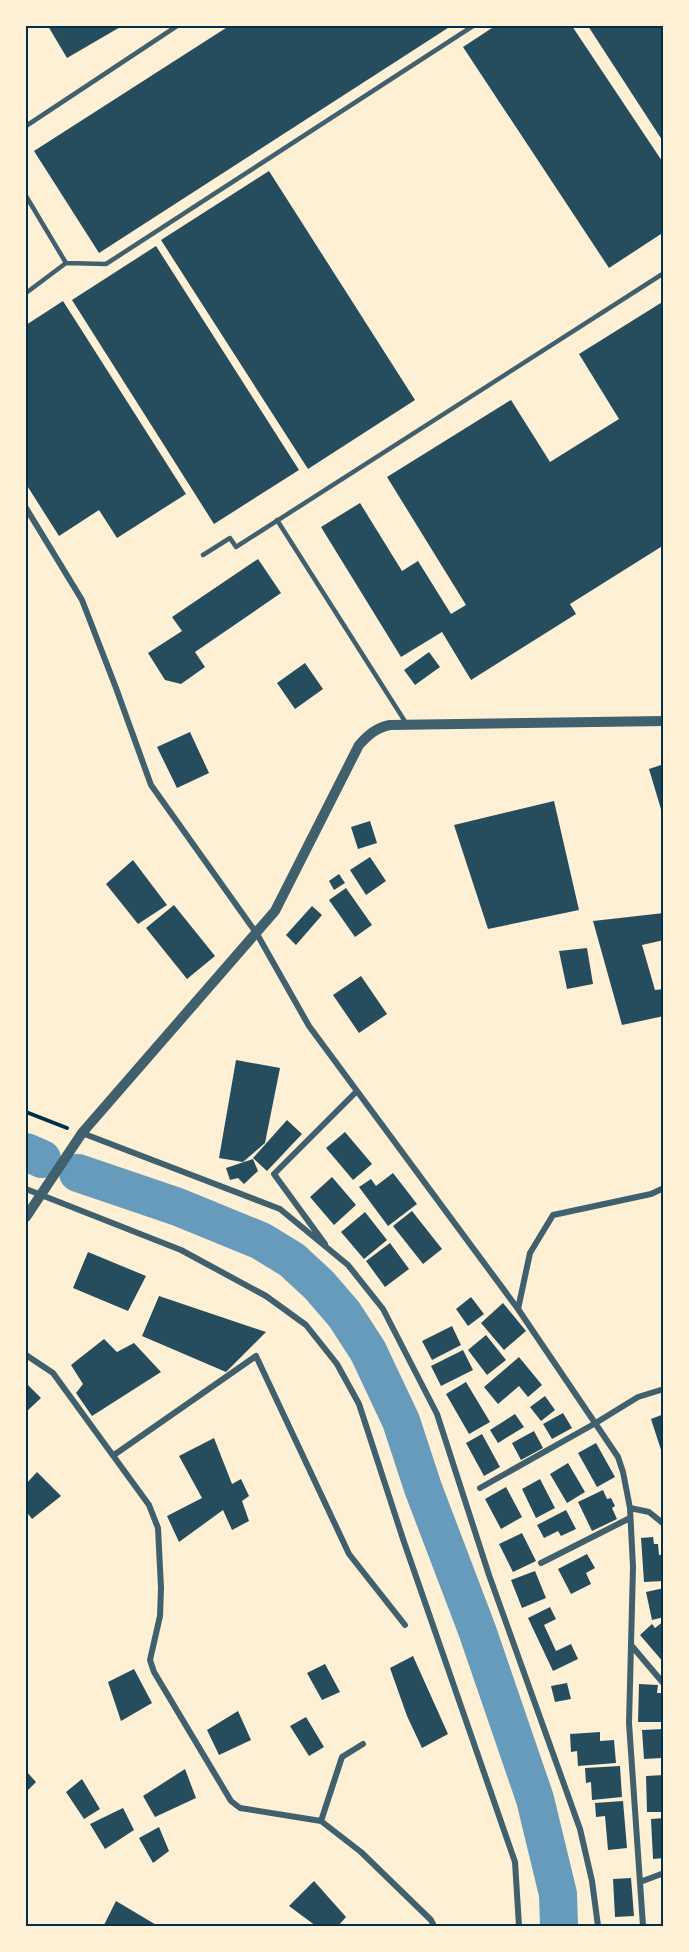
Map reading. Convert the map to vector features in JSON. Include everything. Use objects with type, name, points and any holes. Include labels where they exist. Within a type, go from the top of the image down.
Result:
[{"type":"street","points":[[26,508],[82,600],[117,688],[151,785],[257,934],[309,1026],[518,1309],[618,1457],[630,1508],[633,1567],[629,1724],[643,1926]]},
{"type":"street","points":[[26,1217],[82,1133],[275,911],[359,745],[368,735],[380,727],[407,725],[663,722]]},
{"type":"street","points":[[331,1251],[274,1174],[357,1091]]},
{"type":"street","points":[[82,1133],[280,1209],[348,1265],[383,1309],[437,1414],[489,1575],[580,1829],[592,1881],[598,1926]]},
{"type":"street","points":[[518,1309],[530,1253],[553,1215],[651,1194],[663,1188]]},
{"type":"street","points":[[26,1190],[181,1250],[266,1296],[306,1325],[337,1364],[358,1404],[515,1862],[519,1926]]},
{"type":"street","points":[[26,1355],[52,1373],[149,1504],[158,1528],[161,1588],[160,1616],[150,1660],[154,1672],[231,1801],[240,1808],[321,1821],[361,1852],[431,1920],[434,1926]]},
{"type":"street","points":[[114,1455],[256,1356],[349,1554],[405,1625]]},
{"type":"street","points":[[480,1488],[638,1397],[663,1389]]},
{"type":"street","points":[[630,1508],[649,1512],[663,1524]]},
{"type":"street","points":[[541,1563],[630,1518]]},
{"type":"street","points":[[631,1646],[663,1684]]},
{"type":"street","points":[[321,1821],[342,1757],[363,1744]]},
{"type":"street","points":[[640,1882],[663,1873]]},
{"type":"lane","points":[[26,126],[177,26]]},
{"type":"lane","points":[[26,293],[66,263],[106,264],[473,26]]},
{"type":"lane","points":[[26,196],[66,263]]},
{"type":"lane","points":[[203,555],[230,538],[236,547],[663,273]]},
{"type":"lane","points":[[277,520],[407,725]]},
{"type":"path","points":[[26,1112],[82,1133]]},
{"type":"building","points":[[48,26],[122,26],[67,58]]},
{"type":"building","points":[[229,26],[451,26],[99,253],[34,151]]},
{"type":"building","points":[[495,26],[572,26],[664,164],[664,232],[609,268],[463,47]]},
{"type":"building","points":[[588,26],[664,26],[664,143]]},
{"type":"building","points":[[269,171],[415,400],[308,469],[161,240]]},
{"type":"building","points":[[156,246],[299,470],[214,524],[72,300]]},
{"type":"building","points":[[63,301],[186,494],[117,538],[99,510],[59,536],[26,484],[26,325]]},
{"type":"building","points":[[664,301],[664,545],[570,604],[576,614],[471,680],[442,632],[401,657],[321,527],[360,503],[402,571],[418,561],[451,614],[466,605],[387,477],[511,400],[550,462],[619,419],[579,354]]},
{"type":"building","points":[[258,559],[281,593],[195,652],[205,667],[181,684],[165,680],[148,653],[182,631],[172,617]]},
{"type":"building","points":[[429,652],[440,667],[415,685],[404,670]]},
{"type":"building","points":[[305,663],[323,689],[295,709],[277,683]]},
{"type":"building","points":[[190,732],[209,773],[177,788],[157,747]]},
{"type":"building","points":[[664,764],[664,816],[663,816],[649,769]]},
{"type":"building","points":[[554,801],[579,910],[488,929],[454,825]]},
{"type":"building","points":[[370,821],[377,843],[358,849],[351,827]]},
{"type":"building","points":[[370,857],[386,881],[366,895],[350,870]]},
{"type":"building","points":[[133,860],[167,905],[138,924],[106,884]]},
{"type":"building","points":[[339,874],[345,883],[334,890],[329,881]]},
{"type":"building","points":[[346,888],[372,925],[355,937],[329,900]]},
{"type":"building","points":[[174,905],[215,956],[187,979],[146,928]]},
{"type":"building","points":[[312,906],[322,915],[296,945],[286,935]]},
{"type":"building","points":[[664,913],[664,940],[642,945],[655,990],[664,989],[664,1016],[622,1025],[593,921]]},
{"type":"building","points":[[587,948],[593,984],[567,989],[559,951]]},
{"type":"building","points":[[361,976],[387,1014],[359,1033],[333,995]]},
{"type":"building","points":[[236,1060],[280,1068],[265,1143],[243,1162],[219,1158]]},
{"type":"building","points":[[287,1120],[302,1134],[267,1171],[253,1158]]},
{"type":"building","points":[[345,1132],[372,1164],[353,1180],[326,1148]]},
{"type":"building","points":[[253,1159],[258,1171],[244,1184],[238,1178],[230,1180],[226,1168]]},
{"type":"building","points":[[393,1173],[417,1204],[388,1226],[359,1187],[371,1179],[376,1186]]},
{"type":"building","points":[[332,1177],[356,1205],[334,1225],[310,1197]]},
{"type":"building","points":[[412,1211],[442,1249],[423,1264],[393,1226]]},
{"type":"building","points":[[365,1212],[387,1240],[364,1259],[341,1232]]},
{"type":"building","points":[[390,1243],[409,1269],[385,1287],[366,1261]]},
{"type":"building","points":[[88,1252],[146,1276],[128,1311],[73,1288]]},
{"type":"building","points":[[159,1296],[266,1332],[226,1372],[142,1336]]},
{"type":"building","points":[[471,1297],[484,1314],[468,1326],[456,1309]]},
{"type":"building","points":[[503,1303],[526,1331],[504,1350],[481,1323]]},
{"type":"building","points":[[452,1326],[461,1345],[432,1360],[422,1341]]},
{"type":"building","points":[[486,1335],[506,1360],[487,1375],[468,1350]]},
{"type":"building","points":[[104,1339],[117,1352],[134,1343],[161,1372],[92,1416],[76,1393],[83,1384],[71,1365]]},
{"type":"building","points":[[463,1350],[473,1370],[441,1386],[431,1366]]},
{"type":"building","points":[[519,1357],[542,1385],[528,1397],[519,1386],[498,1404],[484,1387]]},
{"type":"building","points":[[466,1382],[490,1422],[469,1434],[446,1394]]},
{"type":"building","points":[[26,1383],[41,1398],[26,1412]]},
{"type":"building","points":[[545,1396],[555,1410],[541,1421],[530,1407]]},
{"type":"building","points":[[563,1413],[572,1428],[552,1439],[543,1424]]},
{"type":"building","points":[[515,1414],[524,1427],[498,1443],[490,1430]]},
{"type":"building","points":[[664,1414],[664,1456],[663,1456],[651,1419]]},
{"type":"building","points":[[534,1431],[543,1448],[521,1460],[512,1443]]},
{"type":"building","points":[[482,1434],[500,1467],[484,1476],[466,1443]]},
{"type":"building","points":[[214,1438],[232,1484],[241,1479],[249,1496],[242,1501],[249,1521],[232,1530],[223,1510],[179,1542],[167,1516],[202,1498],[179,1456]]},
{"type":"building","points":[[596,1443],[615,1477],[597,1487],[578,1453]]},
{"type":"building","points":[[568,1463],[585,1492],[567,1503],[550,1474]]},
{"type":"building","points":[[37,1472],[61,1496],[32,1519],[26,1511],[26,1484]]},
{"type":"building","points":[[540,1479],[555,1508],[536,1518],[522,1489]]},
{"type":"building","points":[[506,1487],[522,1517],[501,1529],[485,1499]]},
{"type":"building","points":[[603,1490],[607,1499],[611,1498],[615,1506],[612,1508],[617,1519],[592,1531],[578,1502]]},
{"type":"building","points":[[566,1510],[576,1529],[561,1536],[558,1531],[544,1538],[537,1525]]},
{"type":"building","points":[[522,1533],[536,1561],[513,1572],[499,1544]]},
{"type":"building","points":[[653,1537],[654,1544],[658,1544],[659,1555],[663,1555],[664,1581],[644,1582],[641,1538]]},
{"type":"building","points":[[587,1554],[595,1568],[586,1573],[591,1584],[571,1594],[558,1569]]},
{"type":"building","points":[[535,1571],[546,1598],[522,1608],[511,1580]]},
{"type":"building","points":[[664,1588],[664,1617],[652,1620],[646,1592]]},
{"type":"building","points":[[550,1607],[556,1619],[544,1625],[556,1651],[571,1644],[578,1659],[553,1671],[528,1618]]},
{"type":"building","points":[[664,1621],[664,1663],[640,1635],[652,1624],[655,1628]]},
{"type":"building","points":[[413,1656],[448,1734],[422,1748],[407,1716],[390,1668]]},
{"type":"building","points":[[325,1664],[340,1692],[322,1700],[307,1673]]},
{"type":"building","points":[[134,1669],[152,1703],[121,1721],[108,1682]]},
{"type":"building","points":[[567,1683],[571,1699],[555,1702],[551,1686]]},
{"type":"building","points":[[639,1684],[658,1685],[657,1693],[662,1693],[661,1722],[638,1722]]},
{"type":"building","points":[[238,1711],[251,1740],[219,1755],[207,1730]]},
{"type":"building","points":[[306,1717],[324,1747],[309,1756],[290,1726]]},
{"type":"building","points":[[664,1729],[664,1743],[661,1743],[662,1758],[644,1759],[642,1730]]},
{"type":"building","points":[[600,1732],[600,1741],[614,1740],[616,1763],[578,1766],[577,1751],[571,1752],[570,1734]]},
{"type":"building","points":[[620,1766],[622,1797],[592,1800],[591,1782],[586,1783],[585,1768]]},
{"type":"building","points":[[185,1769],[196,1798],[155,1817],[143,1796]]},
{"type":"building","points":[[26,1771],[36,1782],[26,1792]]},
{"type":"building","points":[[664,1775],[662,1812],[647,1812],[646,1776]]},
{"type":"building","points":[[82,1779],[100,1809],[84,1819],[66,1792]]},
{"type":"building","points":[[623,1801],[627,1848],[608,1850],[605,1816],[596,1817],[595,1803]]},
{"type":"building","points":[[123,1808],[134,1830],[105,1849],[90,1824]]},
{"type":"building","points":[[664,1818],[664,1858],[653,1859],[651,1819]]},
{"type":"building","points":[[159,1827],[169,1851],[153,1863],[139,1838]]},
{"type":"building","points":[[631,1878],[634,1916],[615,1917],[613,1879]]},
{"type":"building","points":[[314,1881],[346,1917],[338,1926],[316,1926],[289,1906]]},
{"type":"building","points":[[116,1901],[158,1926],[104,1925]]},
{"type":"waterway","points":[[26,1152],[42,1159]]},
{"type":"waterway","points":[[78,1173],[178,1207],[261,1241],[292,1260],[319,1285],[344,1314],[368,1351],[401,1421],[423,1488],[477,1630],[535,1799],[558,1894],[559,1926]]}]
